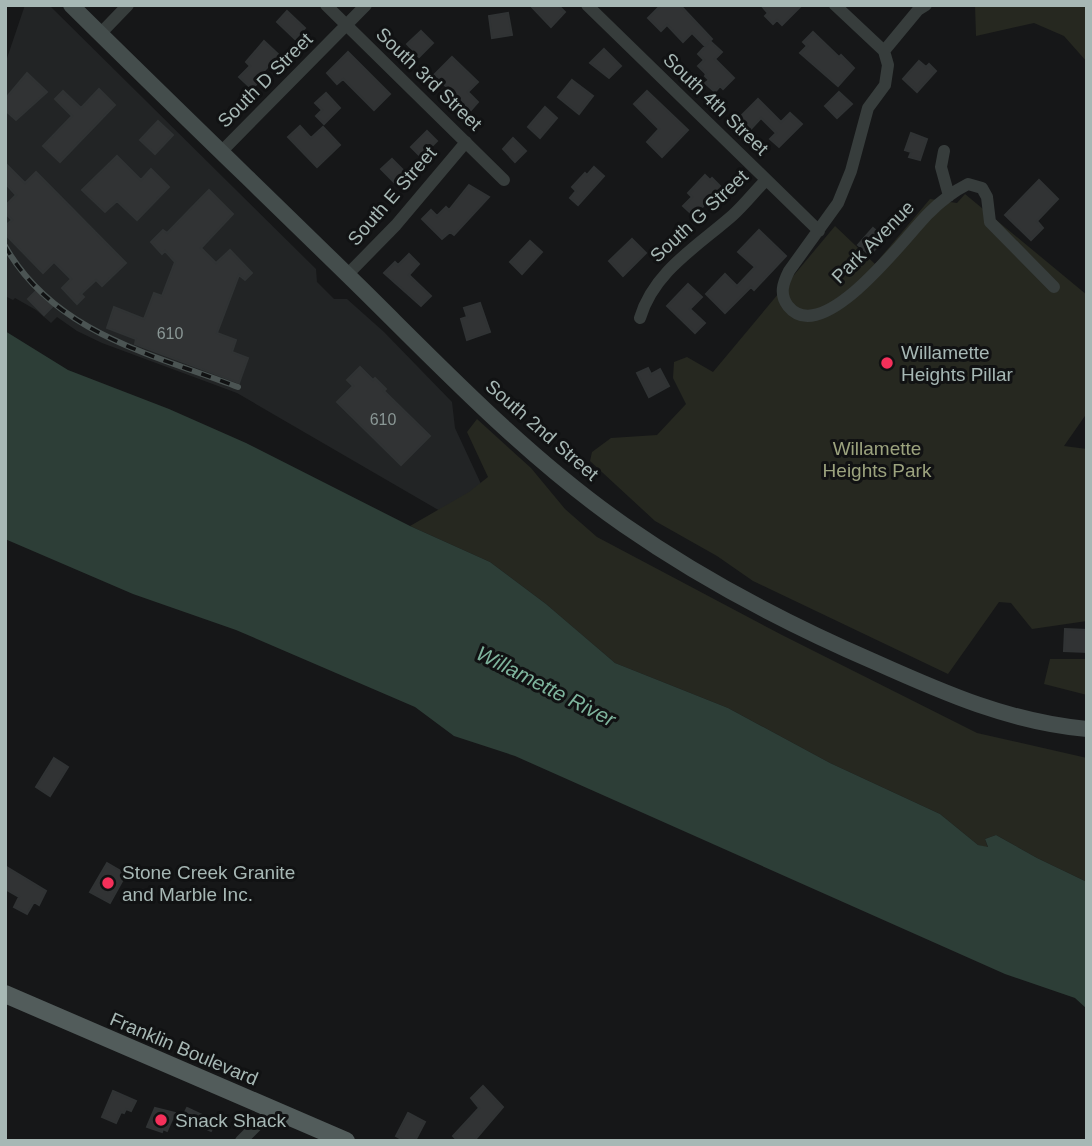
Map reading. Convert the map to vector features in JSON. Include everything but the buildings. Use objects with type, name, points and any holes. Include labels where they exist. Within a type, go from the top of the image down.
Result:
[{"type":"main road","name":"Franklin Boulevard","points":[[5,994],[346,1141]]},
{"type":"street","name":"South 2nd Street","points":[[71,5],[456,382],[536,456],[604,510],[667,554],[743,600],[815,636],[952,696],[991,710],[1030,721],[1087,729]]},
{"type":"street","points":[[100,34],[128,5]]},
{"type":"street","name":"South 3rd Street","points":[[326,5],[504,180]]},
{"type":"street","name":"South D Street","points":[[222,151],[366,5]]},
{"type":"street","name":"South 4th Street","points":[[587,5],[819,231]]},
{"type":"street","points":[[819,231],[838,203],[852,171],[868,108],[885,85],[888,65],[884,51],[835,5]]},
{"type":"street","points":[[884,51],[918,10],[926,5]]},
{"type":"street","name":"South E Street","points":[[347,275],[396,225],[466,142]]},
{"type":"street","points":[[944,151],[942,167],[949,196],[968,184],[982,188],[988,197],[990,222],[1054,287]]},
{"type":"street","name":"South G Street","points":[[640,318],[645,301],[654,286],[733,215],[766,180]]},
{"type":"street","name":"Park Avenue","points":[[819,231],[783,283],[782,296],[790,308],[803,315],[816,315],[835,307],[882,266],[929,213],[949,196]]},
{"type":"street","points":[[241,1141],[272,1110]]},
{"type":"shaded area","points":[[25,5],[49,5],[316,269],[317,282],[334,299],[347,299],[384,332],[452,402],[455,428],[488,499],[459,522],[237,393],[102,343],[77,331],[57,317],[51,323],[36,310],[15,298],[13,300],[5,296],[5,64]]},
{"type":"green space","points":[[975,5],[1087,5],[1087,62],[1064,36],[1034,23],[976,36]]},
{"type":"green space","name":"Willamette Heights Park","points":[[965,194],[1087,295],[1087,413],[1064,446],[1087,449],[1087,621],[1032,629],[1011,603],[999,602],[948,674],[753,581],[717,556],[655,521],[590,461],[592,452],[611,438],[657,435],[686,404],[673,378],[674,362],[687,357],[713,372],[835,226],[875,264],[930,199],[957,203]]},
{"type":"green space","points":[[477,419],[531,468],[565,509],[597,537],[782,635],[977,733],[1087,758],[1087,882],[996,835],[985,839],[988,848],[978,845],[940,814],[830,763],[728,708],[615,663],[546,604],[490,562],[410,526],[469,492],[488,477],[467,432]]},
{"type":"green space","points":[[1050,659],[1087,659],[1087,695],[1044,684]]},
{"type":"water","name":"Willamette River","points":[[5,331],[68,370],[169,409],[246,443],[410,526],[490,562],[546,604],[615,663],[728,708],[830,763],[940,814],[978,845],[988,847],[985,839],[996,835],[1087,882],[1087,1009],[1075,998],[1005,974],[515,756],[454,736],[415,707],[236,630],[133,594],[5,539]]},
{"type":"railway","points":[[5,246],[26,276],[50,300],[77,320],[139,351],[238,387]]},
{"type":"place","name":"Willamette Heights Pillar","points":[[887,363]]},
{"type":"place","name":"Stone Creek Granite and Marble Inc.","points":[[108,883]]},
{"type":"place","name":"Snack Shack","points":[[161,1120]]}]
